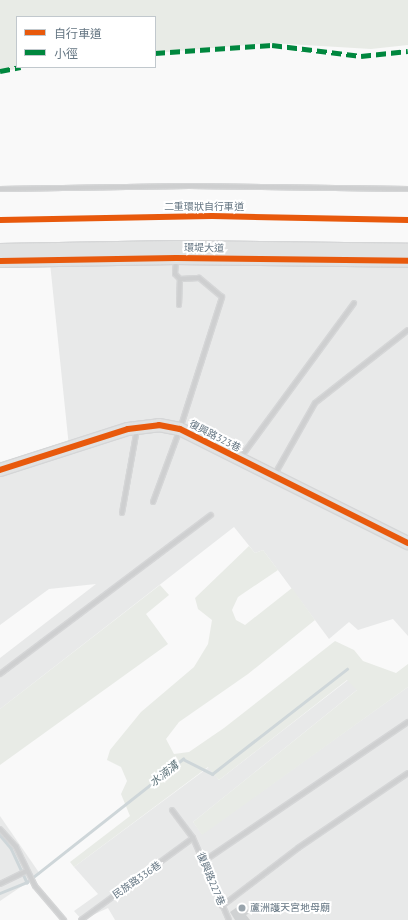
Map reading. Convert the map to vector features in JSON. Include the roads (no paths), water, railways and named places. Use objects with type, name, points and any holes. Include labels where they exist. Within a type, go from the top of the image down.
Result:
[{"type":"street","name":"環堤大道","points":[[0,250],[184,247],[408,250]]},
{"type":"street","name":"環堤大道","points":[[0,261],[176,258],[408,261]]},
{"type":"street","name":"復興路323巷","points":[[0,470],[137,427],[159,425],[180,430],[408,543]]},
{"type":"lane","points":[[0,189],[189,186],[408,189]]},
{"type":"lane","points":[[152,502],[180,430],[222,296],[199,278],[180,279],[174,274],[176,258]]},
{"type":"lane","points":[[178,305],[180,279]]},
{"type":"lane","points":[[239,459],[354,303]]},
{"type":"lane","points":[[273,476],[315,403],[408,330]]},
{"type":"lane","points":[[122,513],[137,427]]},
{"type":"lane","points":[[0,674],[211,515]]},
{"type":"lane","points":[[204,861],[408,722]]},
{"type":"lane","points":[[222,906],[298,848],[408,773]]},
{"type":"lane","name":"復興路227巷","points":[[172,810],[193,838],[229,920]]},
{"type":"lane","points":[[0,829],[16,847],[35,886],[64,920]]},
{"type":"lane","name":"民族路336巷","points":[[80,920],[193,838]]},
{"type":"lane","points":[[0,884],[27,871]]},
{"type":"waterway","name":"水湳溝","points":[[0,893],[27,882],[183,759],[212,774],[347,669]]},
{"type":"waterway","points":[[0,835],[11,848],[27,882]]},
{"type":"place","name":"蘆洲護天宮地母廟","points":[[242,908]]}]
